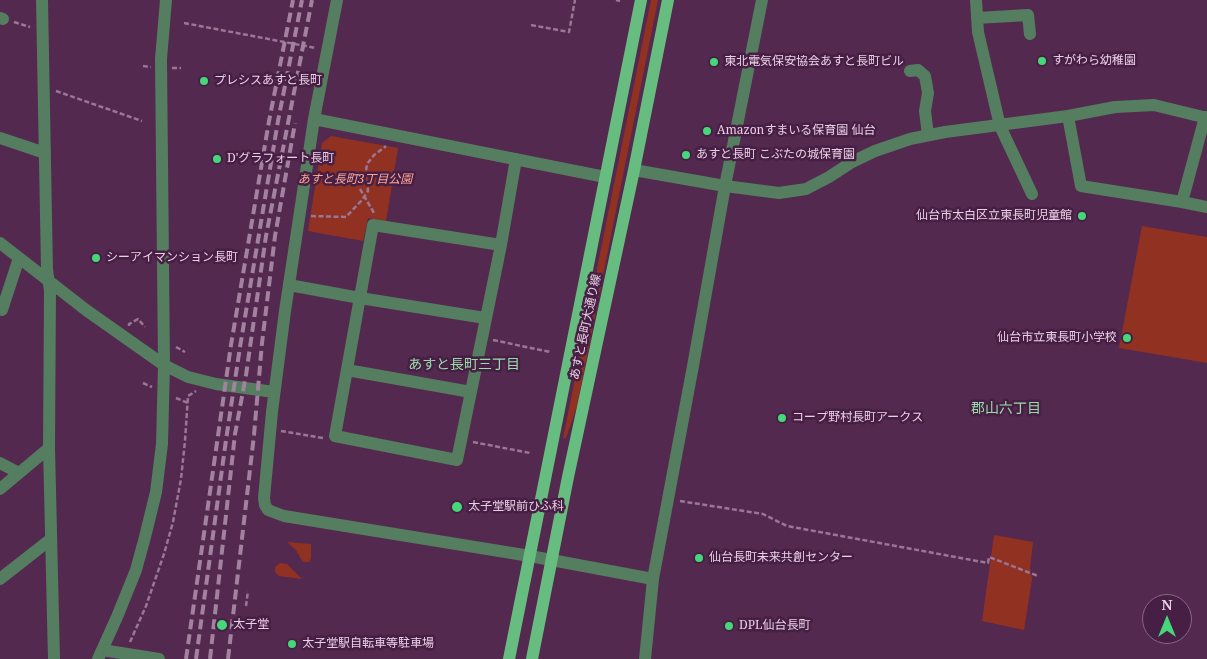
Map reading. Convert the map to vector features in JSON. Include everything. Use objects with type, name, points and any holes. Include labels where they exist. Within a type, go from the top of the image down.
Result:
[{"type":"main road","name":"あすと長町大通り線","points":[[509,659],[641,0]]},
{"type":"main road","name":"あすと長町大通り線","points":[[532,659],[568,477],[634,170],[668,0]]},
{"type":"street","points":[[42,0],[48,280],[50,291],[49,448],[54,659]]},
{"type":"street","points":[[159,659],[124,654],[100,655],[136,570],[146,537],[156,492],[162,444],[164,365],[161,58],[166,0]]},
{"type":"street","points":[[337,0],[314,119],[289,285],[274,392],[264,498],[265,505],[268,510],[284,516],[530,556],[653,579]]},
{"type":"street","points":[[645,659],[653,579],[725,186],[762,0]]},
{"type":"street","points":[[976,0],[978,32],[1000,126],[1032,194]]},
{"type":"street","points":[[977,18],[1028,15],[1030,34]]},
{"type":"street","points":[[910,71],[918,70],[926,76],[928,93],[925,111],[928,135]]},
{"type":"street","points":[[634,170],[725,186],[779,193],[806,188],[875,151],[910,139],[1068,116],[1115,107],[1154,105],[1206,117],[1182,202]]},
{"type":"street","points":[[1068,116],[1081,186],[1207,207]]},
{"type":"street","points":[[314,119],[606,177]]},
{"type":"street","points":[[0,138],[45,152]]},
{"type":"street","points":[[501,245],[374,225],[335,436],[457,460],[501,245],[516,159]]},
{"type":"street","points":[[1,247],[19,258],[86,310],[164,365],[188,377],[216,384],[274,392]]},
{"type":"street","points":[[2,310],[19,258]]},
{"type":"street","points":[[289,285],[485,318]]},
{"type":"street","points":[[347,370],[471,392]]},
{"type":"street","points":[[0,489],[49,448]]},
{"type":"street","points":[[0,463],[19,473]]},
{"type":"street","points":[[0,579],[51,539]]},
{"type":"path","points":[[532,25],[569,32],[575,0]]},
{"type":"path","points":[[616,0],[620,1]]},
{"type":"path","points":[[1,18],[42,31]]},
{"type":"path","points":[[184,23],[319,48]]},
{"type":"path","points":[[143,66],[152,67]]},
{"type":"path","points":[[171,68],[181,68]]},
{"type":"path","points":[[43,86],[142,121]]},
{"type":"path","points":[[307,216],[346,217],[368,191],[367,164],[374,155],[389,144]]},
{"type":"path","points":[[360,189],[377,219],[376,225]]},
{"type":"path","points":[[129,332],[129,324],[138,319],[145,327]]},
{"type":"path","points":[[481,338],[550,352]]},
{"type":"path","points":[[174,346],[185,352]]},
{"type":"path","points":[[143,384],[156,389]]},
{"type":"path","points":[[124,654],[146,606],[173,522],[181,479],[188,396],[198,389]]},
{"type":"path","points":[[176,398],[188,404]]},
{"type":"path","points":[[280,431],[328,439],[335,436]]},
{"type":"path","points":[[461,440],[530,453]]},
{"type":"path","points":[[674,500],[763,514],[788,526],[988,563],[989,557],[1038,576]]},
{"type":"path","points":[[246,606],[248,591]]},
{"type":"green space","points":[[651,0],[658,0],[577,406],[566,438],[563,438]]},
{"type":"green space","name":"あすと長町3丁目公園","points":[[331,136],[398,148],[386,221],[368,218],[363,241],[308,231],[322,143]]},
{"type":"green space","points":[[1142,226],[1207,237],[1207,363],[1119,348]]},
{"type":"green space","points":[[994,535],[1033,542],[1030,568],[1032,579],[1024,630],[982,621]]},
{"type":"green space","points":[[287,542],[311,544],[311,558],[309,562],[304,562],[296,550]]},
{"type":"green space","points":[[280,563],[287,564],[302,579],[279,576],[275,572],[275,567]]},
{"type":"railway","points":[[186,659],[231,345],[269,121],[293,0]]},
{"type":"railway","points":[[196,659],[240,347],[278,121],[302,0]]},
{"type":"railway","points":[[210,659],[235,434],[246,375],[266,236],[312,0]]},
{"type":"railway","points":[[228,659],[275,236],[295,123]]},
{"type":"place","name":"すがわら幼稚園","points":[[1042,61]]},
{"type":"place","name":"東北電気保安協会あすと長町ビル","points":[[714,62]]},
{"type":"place","name":"プレシスあすと長町","points":[[204,81]]},
{"type":"place","name":"Amazonすまいる保育園 仙台","points":[[707,131]]},
{"type":"place","name":"あすと長町 こぶたの城保育園","points":[[686,155]]},
{"type":"place","name":"D'グラフォート長町","points":[[217,159]]},
{"type":"place","name":"仙台市太白区立東長町児童館","points":[[1082,216]]},
{"type":"place","name":"シーアイマンション長町","points":[[96,258]]},
{"type":"place","name":"仙台市立東長町小学校","points":[[1127,338]]},
{"type":"place","name":"コープ野村長町アークス","points":[[782,418]]},
{"type":"place","name":"太子堂駅前ひふ科","points":[[457,507]]},
{"type":"place","name":"仙台長町未来共創センター","points":[[699,558]]},
{"type":"place","name":"太子堂","points":[[222,625]]},
{"type":"place","name":"DPL仙台長町","points":[[729,626]]},
{"type":"place","name":"太子堂駅自転車等駐車場","points":[[292,644]]},
{"type":"district","name":"あすと長町三丁目","points":[[464,365]]},
{"type":"district","name":"郡山六丁目","points":[[1006,409]]}]
